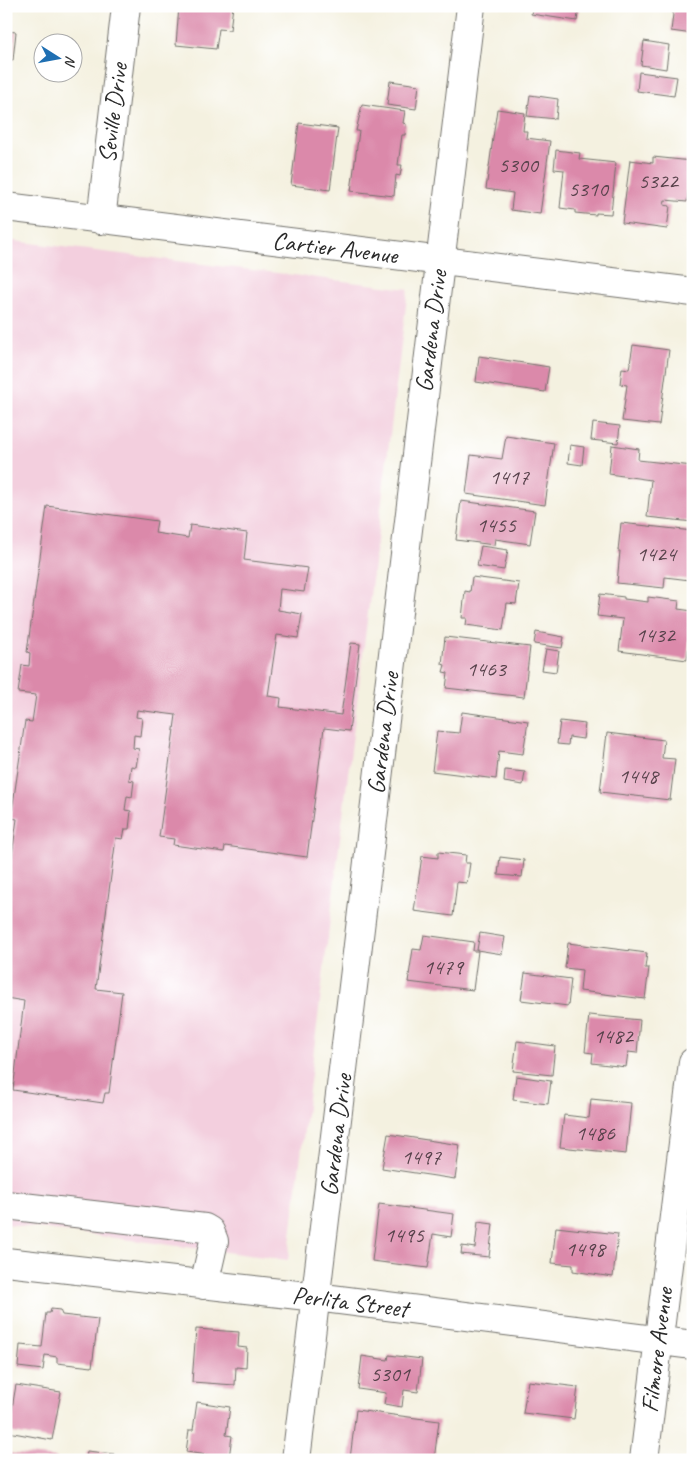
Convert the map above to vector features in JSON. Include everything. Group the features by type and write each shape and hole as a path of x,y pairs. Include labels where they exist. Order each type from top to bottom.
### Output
{"street":[{"name":"Seville Drive","path":"100,220 126,6"},
{"name":"Gardena Drive","path":"296,1460 471,6"},
{"name":"Cartier Avenue","path":"6,207 693,292"},
{"name":"Filmore Avenue","path":"644,1460 693,1062"},
{"path":"6,1205 204,1228 210,1231 214,1241 204,1285"},
{"name":"Perlita Street","path":"6,1262 316,1297 693,1345"}],"shaded area":[{"path":"6,240 408,289 288,1260 6,1224"}],"building":[{"path":"179,6 233,6 230,30 219,29 216,49 176,45"},
{"path":"533,6 579,6 577,21 531,14"},
{"path":"674,6 693,6 693,34 671,31"},
{"path":"6,31 16,32 13,60 6,59"},
{"path":"644,41 669,45 666,69 641,65"},
{"path":"639,72 677,77 674,96 637,91"},
{"path":"390,81 419,85 416,109 387,105"},
{"path":"6,83 11,84 7,111 6,111"},
{"path":"530,95 558,99 556,119 527,116"},
{"path":"362,105 405,111 403,123 406,124 405,135 402,135 398,165 402,165 400,176 396,175 394,196 351,191 359,131 356,131"},
{"path":"497,109 525,113 523,131 527,131 526,138 550,141 540,214 511,210 513,193 486,189"},
{"path":"299,123 338,128 330,190 291,185"},
{"path":"556,150 580,153 579,159 616,163 611,214 575,213 575,210 560,208 564,170 554,169"},
{"path":"653,157 692,161 687,202 665,200 664,205 670,206 667,229 622,223 630,160 653,163"},
{"path":"633,345 669,350 659,425 622,421 627,385 620,384 622,368 629,369"},
{"path":"479,356 549,367 545,392 476,382"},
{"path":"593,423 620,426 618,443 591,440"},
{"path":"506,436 554,443 545,505 466,494 471,455 502,459"},
{"path":"570,445 584,447 582,465 568,463"},
{"path":"612,445 639,449 638,460 693,466 691,494 693,494 693,522 647,517 651,480 609,474"},
{"path":"461,501 535,511 530,544 495,539 494,545 456,540"},
{"path":"47,506 157,521 155,533 188,538 190,525 247,533 244,560 308,568 304,592 280,589 278,610 302,614 298,638 277,635 268,696 281,698 280,707 341,715 351,643 360,644 349,731 324,728 307,857 225,846 224,852 173,845 174,839 159,837 176,715 137,710 136,717 142,718 140,736 134,735 133,748 139,749 136,767 131,766 129,780 134,781 132,797 127,796 125,810 131,811 129,829 125,829 123,839 116,838 96,989 122,992 109,1093 105,1093 103,1103 13,1090 24,1001 6,998 6,877 9,877 17,819 11,818 25,721 32,722 36,695 18,693 22,665 29,666 30,653 27,652"},
{"path":"621,523 693,531 693,557 690,580 665,577 664,588 617,583"},
{"path":"481,546 508,550 504,570 477,566"},
{"path":"472,577 519,583 516,604 507,603 503,630 466,625 467,618 462,618 465,591 470,592"},
{"path":"600,594 648,602 648,597 679,601 678,609 693,611 687,660 619,651 623,619 597,616"},
{"path":"536,632 564,637 562,648 534,644"},
{"path":"445,637 530,647 524,697 446,688 448,673 443,672 445,665 442,664"},
{"path":"546,649 559,651 556,672 542,670"},
{"path":"462,712 528,721 523,754 499,751 496,779 432,771 437,731 459,733"},
{"path":"560,721 585,724 583,739 569,737 568,745 557,744"},
{"path":"607,733 664,740 662,758 675,759 670,800 600,792"},
{"path":"505,770 525,772 523,785 504,782"},
{"path":"438,852 466,855 465,863 470,863 467,883 457,882 453,916 414,911 422,856 438,858"},
{"path":"500,857 524,860 522,877 498,875"},
{"path":"480,933 505,937 502,954 477,950"},
{"path":"424,935 474,942 473,951 478,951 473,990 408,982 413,949 421,950"},
{"path":"568,943 647,953 645,968 649,968 645,999 580,991 582,970 565,968"},
{"path":"525,973 571,979 568,1006 521,1000"},
{"path":"589,1015 640,1020 637,1053 628,1052 626,1067 592,1063 593,1053 585,1052"},
{"path":"517,1041 555,1046 552,1075 513,1071"},
{"path":"516,1076 551,1081 548,1104 513,1100"},
{"path":"591,1099 631,1103 626,1154 560,1147 564,1115 589,1118"},
{"path":"388,1134 460,1145 455,1179 382,1168"},
{"path":"379,1204 454,1214 451,1237 433,1234 428,1268 372,1261"},
{"path":"478,1222 493,1224 489,1257 461,1254 462,1246 475,1248"},
{"path":"556,1227 618,1234 613,1277 573,1271 573,1265 552,1263"},
{"path":"51,1309 60,1310 62,1315 98,1319 92,1367 57,1363 57,1357 45,1355 43,1370 18,1367 20,1345 42,1347 46,1313 50,1313"},
{"path":"196,1329 239,1332 238,1347 247,1348 246,1368 236,1367 235,1385 192,1382"},
{"path":"389,1355 422,1359 418,1392 404,1390 402,1407 384,1404 386,1393 358,1389 362,1356 388,1360"},
{"path":"528,1381 578,1387 574,1419 523,1413"},
{"path":"16,1385 61,1392 52,1440 8,1432"},
{"path":"197,1402 230,1407 226,1435 232,1436 229,1458 186,1452 189,1430 193,1430"},
{"path":"356,1410 439,1421 434,1460 350,1459"},
{"path":"87,1451 114,1454 113,1460 86,1460"},
{"path":"7,1453 57,1458 57,1460 6,1460"}]}
